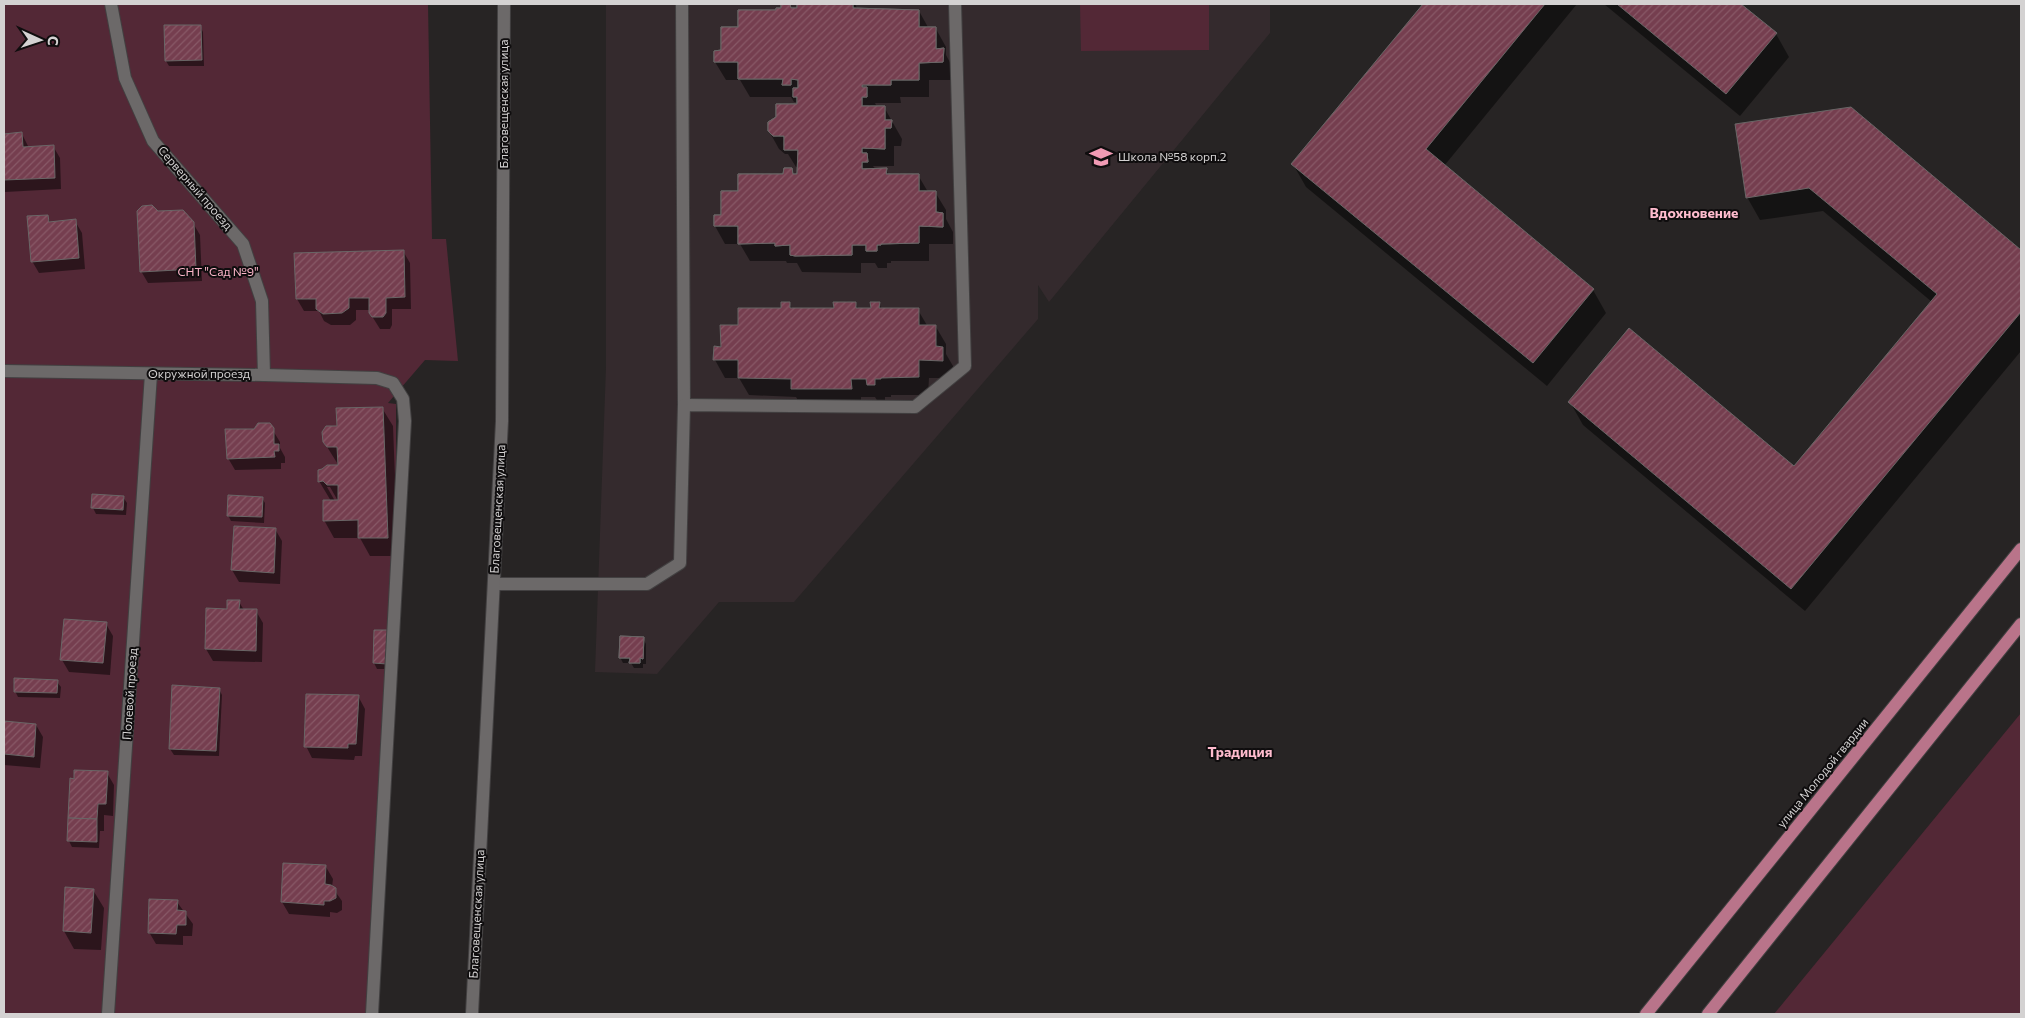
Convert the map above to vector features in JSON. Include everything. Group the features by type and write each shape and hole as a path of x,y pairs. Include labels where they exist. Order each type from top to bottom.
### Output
{"main road":[{"name":"улица Молодой гвардии","path":"1646,1014 2021,549"},
{"path":"1708,1014 2021,624"}],"street":[{"name":"Серверный проезд","path":"111,4 125,78 154,141 243,244 262,301 264,374"},
{"name":"Благовещенская улица","path":"472,1014 502,421 504,4"},
{"path":"494,584 647,584 680,563 684,406 682,4"},
{"path":"684,406 915,407 965,366 954,4"},
{"name":"Окружной проезд","path":"4,371 264,374 377,378 393,383 403,399 405,421 372,1014"},
{"name":"Полевой проезд","path":"108,1014 151,374"}],"shaded area":[{"path":"606,4 1270,4 1270,33 1049,302 1038,285 1038,319 794,602 719,602 657,674 595,672 606,367"}],"green space":[{"name":"СНТ \"Сад №9\"","path":"4,4 428,4 432,239 446,239 458,361 425,360 388,403 396,404 396,539 375,1014 4,1014"},
{"path":"1080,4 1209,4 1209,50 1081,51"},
{"path":"2021,713 2021,1014 1774,1014"}],"building":[{"path":"781,4 790,4 791,8 797,8 797,4 853,4 853,8 919,10 919,27 936,27 936,49 944,48 943,62 919,63 919,80 891,80 891,85 862,85 862,87 867,87 867,97 862,97 862,106 885,106 885,120 892,120 891,128 885,128 885,149 862,148 862,153 867,153 868,162 862,162 862,169 887,168 886,174 919,174 919,191 936,191 936,212 943,213 943,227 919,226 919,243 881,244 877,245 877,251 866,251 866,245 852,245 852,255 795,256 790,255 790,245 775,246 775,243 738,244 738,226 714,226 714,215 721,215 721,191 738,191 738,174 783,174 784,168 792,168 793,174 797,174 798,150 784,150 784,136 773,136 768,131 768,122 776,117 776,104 797,104 797,97 793,97 793,88 798,88 798,80 791,79 791,85 782,85 783,79 738,79 738,62 714,62 714,51 721,50 721,27 738,27 738,10 776,10 776,8 781,8"},
{"path":"781,4 790,4 791,8 797,8 797,4 853,4 853,8 919,10 919,27 936,27 936,49 944,48 943,62 919,63 919,80 891,80 891,85 862,85 862,87 867,87 867,97 862,97 862,106 885,106 885,120 892,120 891,128 885,128 885,149 862,148 862,153 867,153 868,162 862,162 862,169 887,168 886,174 919,174 919,191 936,191 936,212 943,213 943,227 919,226 919,243 881,244 877,245 877,251 866,251 866,245 852,245 852,255 795,256 790,255 790,245 775,246 775,243 738,244 738,226 714,226 714,215 721,215 721,191 738,191 738,174 783,174 784,168 792,168 793,174 797,174 798,150 784,150 784,136 773,136 768,131 768,122 776,117 776,104 797,104 797,97 793,97 793,88 798,88 798,80 791,79 791,85 782,85 783,79 738,79 738,62 714,62 714,51 721,50 721,27 738,27 738,10 776,10 776,8 781,8"},
{"path":"1423,4 1545,4 1426,149 1594,289 1533,363 1291,164"},
{"path":"1617,4 1741,4 1777,33 1726,94"},
{"path":"164,25 201,25 202,60 165,61"},
{"path":"1851,107 2021,250 2021,312 1791,589 1568,402 1629,328 1794,466 1937,294 1809,188 1746,198 1735,124"},
{"path":"22,132 23,147 54,145 55,178 4,180 4,134"},
{"path":"152,205 158,211 183,210 194,222 196,269 140,272 137,211 142,206"},
{"path":"48,215 49,222 76,219 79,258 31,262 27,216"},
{"path":"404,250 405,297 386,298 386,313 383,317 372,317 369,313 369,298 349,298 349,308 342,313 323,314 316,309 316,299 296,299 294,253"},
{"path":"781,302 790,302 790,308 834,308 833,302 856,302 856,308 871,308 870,302 880,302 879,308 919,308 919,325 936,325 936,346 943,347 943,361 919,360 919,377 875,379 875,385 867,385 866,379 851,379 852,389 791,389 791,379 738,378 738,360 713,360 714,346 721,347 720,325 738,325 738,308 781,308"},
{"path":"383,407 388,538 358,538 358,520 323,521 323,500 338,500 338,485 327,485 323,481 318,482 318,470 327,465 338,465 337,447 327,447 323,442 322,432 326,426 337,426 336,408"},
{"path":"258,423 270,423 274,428 274,444 279,444 279,451 274,451 275,457 227,459 225,429 254,429"},
{"path":"92,494 124,496 123,510 91,508"},
{"path":"228,495 263,497 262,517 227,516"},
{"path":"234,526 276,528 274,573 231,570"},
{"path":"227,600 240,600 239,609 257,609 256,651 205,649 206,608 227,609"},
{"path":"64,619 107,622 103,663 60,660"},
{"path":"374,630 389,630 387,664 373,663"},
{"path":"620,636 644,637 643,659 640,658 640,663 629,663 630,658 619,658"},
{"path":"620,636 644,637 643,659 640,658 640,663 629,663 630,658 619,658"},
{"path":"14,678 58,680 57,693 14,692"},
{"path":"172,685 220,688 216,751 169,749"},
{"path":"306,694 359,695 356,744 348,744 348,748 304,747"},
{"path":"4,721 36,724 34,757 4,754"},
{"path":"74,770 108,771 106,804 98,804 97,819 68,818 70,778 74,779"},
{"path":"68,818 97,819 97,842 67,841"},
{"path":"283,863 326,865 325,884 336,888 336,898 324,901 324,905 281,902"},
{"path":"65,887 94,889 91,933 63,931"},
{"path":"149,899 178,900 177,910 186,911 186,925 177,925 176,934 148,933"}],"place":[{"name":"Школа №58 корп.2","path":"1101,157"}],"district":[{"name":"Вдохновение","path":"1694,213"},
{"name":"Традиция","path":"1240,752"}]}
